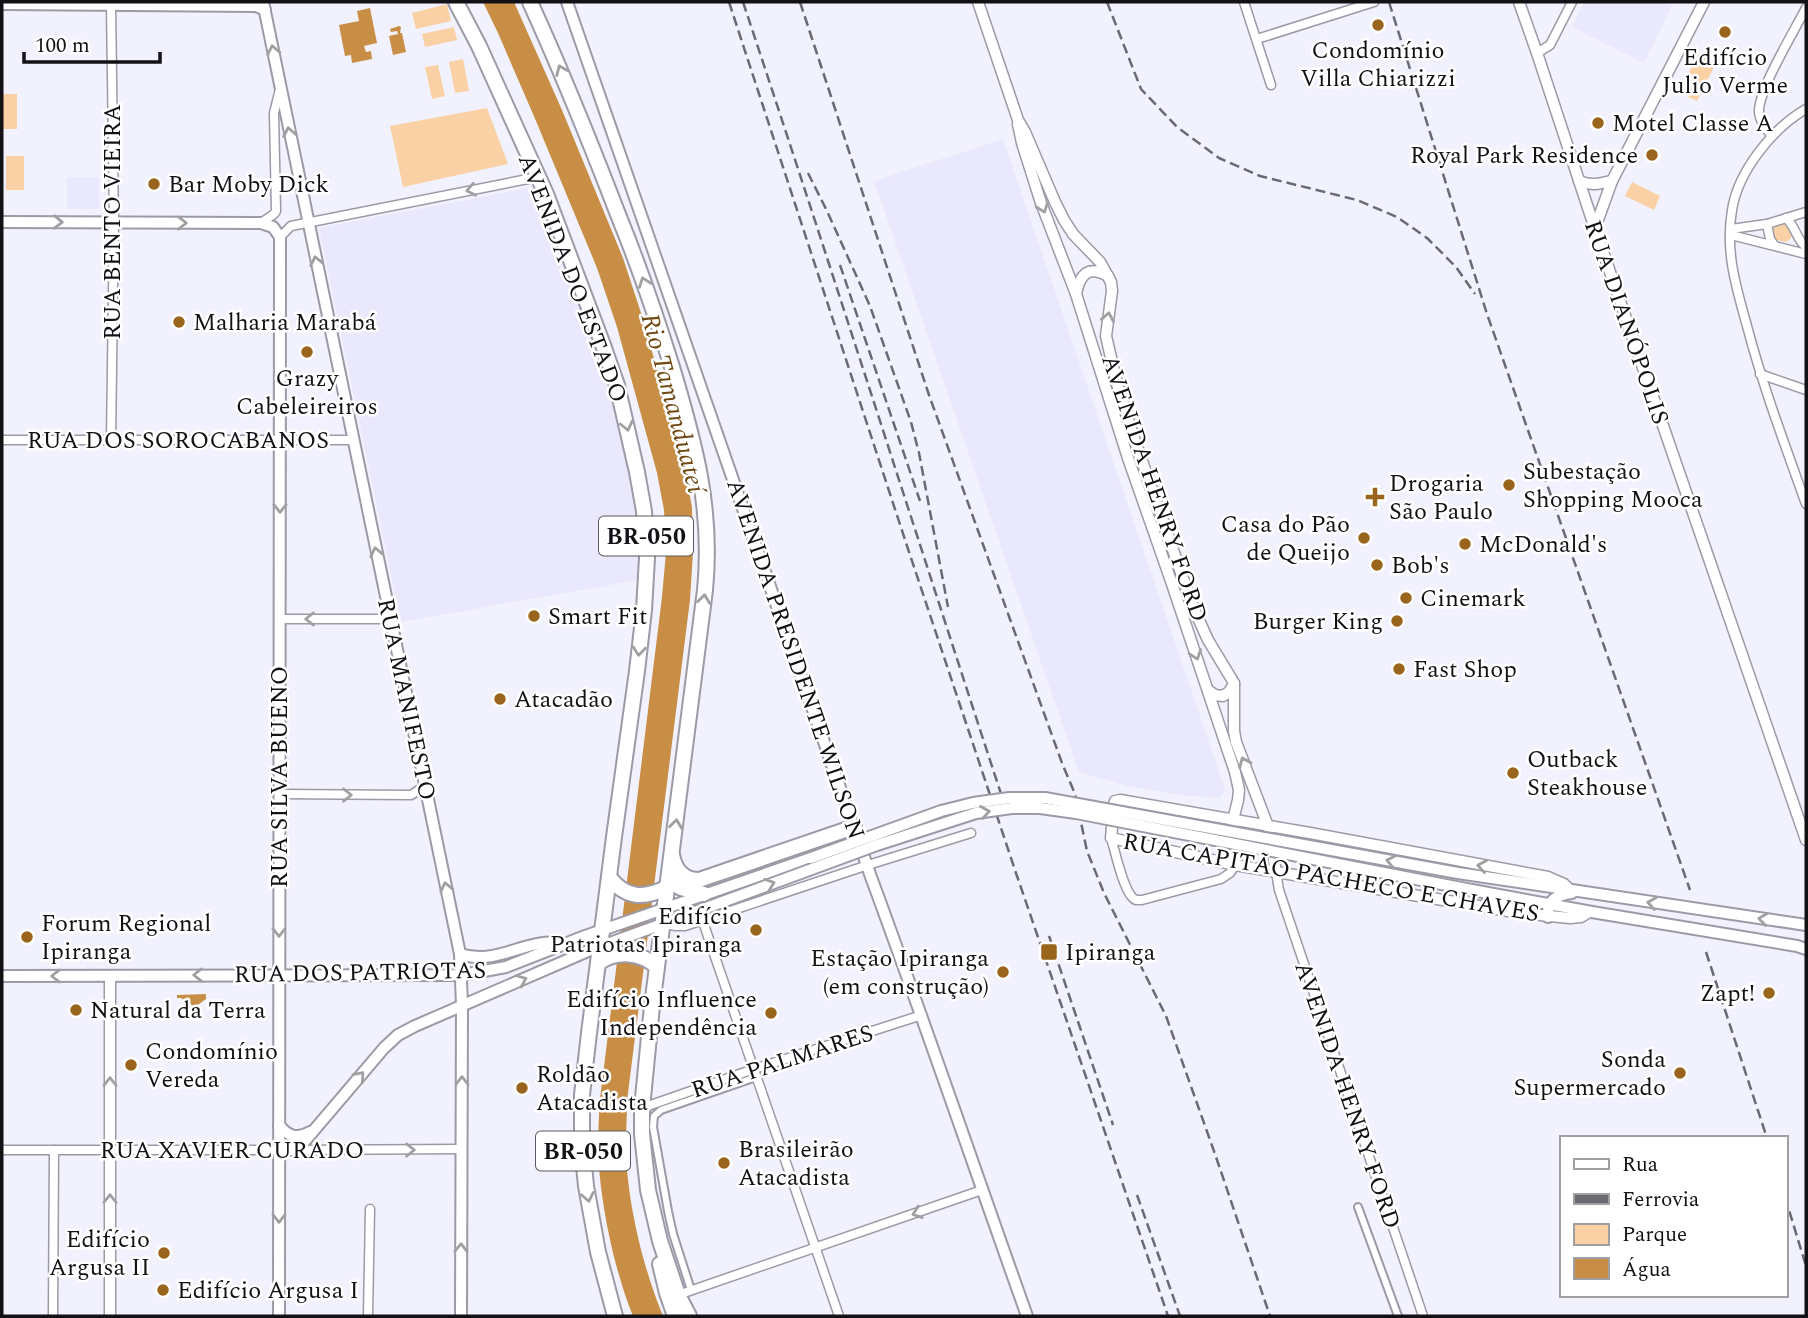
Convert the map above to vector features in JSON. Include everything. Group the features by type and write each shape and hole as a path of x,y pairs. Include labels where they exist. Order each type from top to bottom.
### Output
{"highway":[{"name":"AVENIDA DO ESTADO","path":"456,2 479,46 538,177 617,385 638,472 645,524 647,558 643,623 582,1095 582,1145 586,1186 598,1252 615,1316"},
{"name":"BR-050","path":"530,2 561,71 654,309 685,411 700,469 705,503 707,572 642,1108 648,1190 660,1241 660,1262 675,1316"},
{"path":"672,855 682,875 699,880 854,827"},
{"path":"609,877 616,886 633,895 650,895 668,884 681,887 704,907"},
{"path":"598,962 613,955 629,954 645,958 657,967"},
{"path":"660,1241 684,1292 689,1316"}],"main road":[{"name":"AVENIDA PRESIDENTE WILSON","path":"567,2 1027,1316"},
{"path":"2,4 259,5"},
{"name":"RUA MANIFESTO","path":"259,5 281,89 460,954 461,1316"},
{"path":"2,222 261,223 273,227 280,237"},
{"name":"RUA SILVA BUENO","path":"279,1316 280,237"},
{"name":"RUA CAPITÃO PACHECO E CHAVES","path":"704,907 940,811 1009,798 1045,798 1458,873 1806,925"},
{"path":"664,917 704,907 976,813 1040,807 1472,890 1520,913"},
{"name":"RUA CAPITÃO PACHECO E CHAVES","path":"1472,890 1548,911 1589,912 1803,947"},
{"path":"1548,911 1552,899 1576,891"},
{"path":"1712,932 1719,924 1720,913"},
{"name":"RUA DOS PATRIOTAS","path":"2,976 462,975 506,967 602,930 664,917"},
{"name":"RUA DOS PATRIOTAS","path":"292,1150 304,1142 391,1041 415,1026 664,917"},
{"path":"460,954 488,957 544,942 567,943"},
{"path":"279,1125 285,1133 302,1136 315,1128"},
{"name":"RUA XAVIER CURADO","path":"279,1150 292,1150"}],"street":[{"path":"978,2 1041,204 1076,294 1128,458 1238,782 1238,800 1233,820 1235,865 1230,873 1221,879 1136,900 1126,887 1111,838"},
{"path":"1244,2 1271,85"},
{"path":"1257,39 1374,2"},
{"name":"RUA DIANÓPOLIS","path":"1519,2 1806,841"},
{"path":"1537,53 1550,45 1572,2"},
{"path":"1595,229 1612,181 1704,2"},
{"name":"RUA BENTO VIEIRA","path":"111,4 114,223 111,440"},
{"path":"1772,136 1760,118 1762,94 1806,8"},
{"name":"RUA MANIFESTO","path":"261,223 274,214 277,208 274,124 276,101 281,89"},
{"path":"1806,109 1772,136 1742,178 1732,207 1731,232 1732,273 1760,374 1806,505"},
{"path":"1017,120 1025,132 1064,220 1109,276"},
{"path":"280,237 291,226 538,177"},
{"path":"1579,181 1597,185 1612,181"},
{"path":"1731,232 1806,212"},
{"path":"1786,218 1794,228 1798,240 1806,247"},
{"path":"1767,224 1774,245"},
{"path":"1731,232 1806,254"},
{"path":"1076,294 1079,282 1085,274 1094,271 1109,276"},
{"name":"AVENIDA HENRY FORD","path":"1109,276 1112,291 1106,336 1121,398 1193,607 1208,640 1234,683 1236,742 1269,826 1279,890 1423,1316"},
{"path":"1760,374 1806,390"},
{"name":"RUA DOS SOROCABANOS","path":"2,440 353,440"},
{"path":"279,619 390,619"},
{"path":"1208,690 1223,696 1234,683"},
{"path":"279,794 411,795 425,786"},
{"name":"RUA CAPITÃO PACHECO E CHAVES","path":"1548,911 1520,913 1235,865 1111,838 1114,804 1117,800 1548,877 1576,891"},
{"path":"839,1316 755,1073 704,907 867,865 971,834"},
{"path":"110,976 110,1316"},
{"name":"RUA PALMARES","path":"642,1108 755,1073 922,1015"},
{"path":"755,1073 661,1110 654,1116 653,1127 665,1202 684,1292 982,1190"},
{"name":"RUA XAVIER CURADO","path":"292,1150 462,1149"},
{"name":"RUA XAVIER CURADO","path":"2,1150 279,1150"},
{"path":"52,1316 54,1150"},
{"path":"1359,1208 1398,1316"},
{"path":"368,1316 370,1209"}],"shaded area":[{"path":"1584,2 1665,2 1672,6 1644,63 1572,27"},
{"path":"1003,139 1225,789 1220,798 1131,787 1079,772 874,181"},
{"path":"67,177 99,177 99,209 67,209"},
{"path":"528,188 541,196 601,356 616,404 634,496 640,555 638,580 401,622 319,228"}],"green space":[{"path":"447,4 451,21 416,29 412,13"},
{"path":"454,27 457,40 425,47 422,34"},
{"path":"1698,54 1716,63 1697,101 1679,92"},
{"path":"463,59 469,91 455,93 449,62"},
{"path":"438,65 445,96 432,99 425,67"},
{"path":"2,94 17,94 17,129 2,129"},
{"path":"487,108 508,164 403,187 390,126"},
{"path":"6,156 24,156 24,190 6,190"},
{"path":"1632,182 1660,196 1654,210 1625,196"},
{"path":"1785,222 1792,227 1791,238 1786,242 1773,239 1769,225"}],"water":[{"name":"Rio Tamanduateí","path":"483,2 514,2 562,110 623,258 643,319 684,466 692,507 690,600 627,1101 626,1145 632,1210 649,1276 663,1316 633,1316 626,1298 609,1233 601,1188 598,1147 600,1099 662,597 666,552 664,510 657,473 617,327 597,268"},
{"path":"370,8 377,43 364,46 366,52 371,51 372,59 352,63 351,55 345,56 339,25 359,21 357,11"},
{"path":"399,26 406,52 393,55 389,36 398,34 390,29"},
{"path":"206,994 206,999 195,1007 177,998 177,995"}],"railway":[{"path":"729,2 1017,876 1168,1316"},
{"path":"743,2 1003,800"},
{"path":"800,2 929,395 1075,794 1087,851 1104,893 1166,1016 1270,1316"},
{"path":"1107,2 1141,89 1177,127 1219,158 1260,176 1357,200 1397,217 1427,238 1456,267 1475,294"},
{"path":"1389,2 1487,314 1690,890"},
{"path":"808,173 870,306 911,422 948,607"},
{"path":"840,265 920,501"},
{"path":"1049,936 1113,1125"},
{"path":"1706,952 1766,1136"},
{"path":"1137,1195 1180,1316"},
{"path":"1787,1204 1806,1266"}],"place":[{"name":"Condomínio Villa Chiarizzi","path":"1378,25"},
{"name":"Edifício Julio Verme","path":"1725,32"},
{"name":"Motel Classe A","path":"1598,123"},
{"name":"Royal Park Residence","path":"1652,155"},
{"name":"Bar Moby Dick","path":"154,184"},
{"name":"Malharia Marabá","path":"179,322"},
{"name":"Grazy Cabeleireiros","path":"307,352"},
{"name":"Subestação Shopping Mooca","path":"1509,485"},
{"name":"Drogaria São Paulo","path":"1375,497"},
{"name":"Casa do Pão de Queijo","path":"1364,538"},
{"name":"McDonald's","path":"1465,544"},
{"name":"Bob's","path":"1377,565"},
{"name":"Cinemark","path":"1406,598"},
{"name":"Smart Fit","path":"534,616"},
{"name":"Burger King","path":"1397,621"},
{"name":"Fast Shop","path":"1399,669"},
{"name":"Atacadão","path":"500,699"},
{"name":"Outback Steakhouse","path":"1513,773"},
{"name":"Edifício Patriotas Ipiranga","path":"756,930"},
{"name":"Forum Regional Ipiranga","path":"27,937"},
{"name":"Ipiranga","path":"1049,952"},
{"name":"Estação Ipiranga (em construção)","path":"1003,972"},
{"name":"Zapt!","path":"1769,993"},
{"name":"Natural da Terra","path":"76,1010"},
{"name":"Edifício Influence Independência","path":"771,1013"},
{"name":"Condomínio Vereda","path":"131,1065"},
{"name":"Sonda Supermercado","path":"1680,1073"},
{"name":"Roldão Atacadista","path":"522,1088"},
{"name":"Brasileirão Atacadista","path":"724,1163"},
{"name":"Edifício Argusa II","path":"164,1253"},
{"name":"Edifício Argusa I","path":"163,1290"}]}
